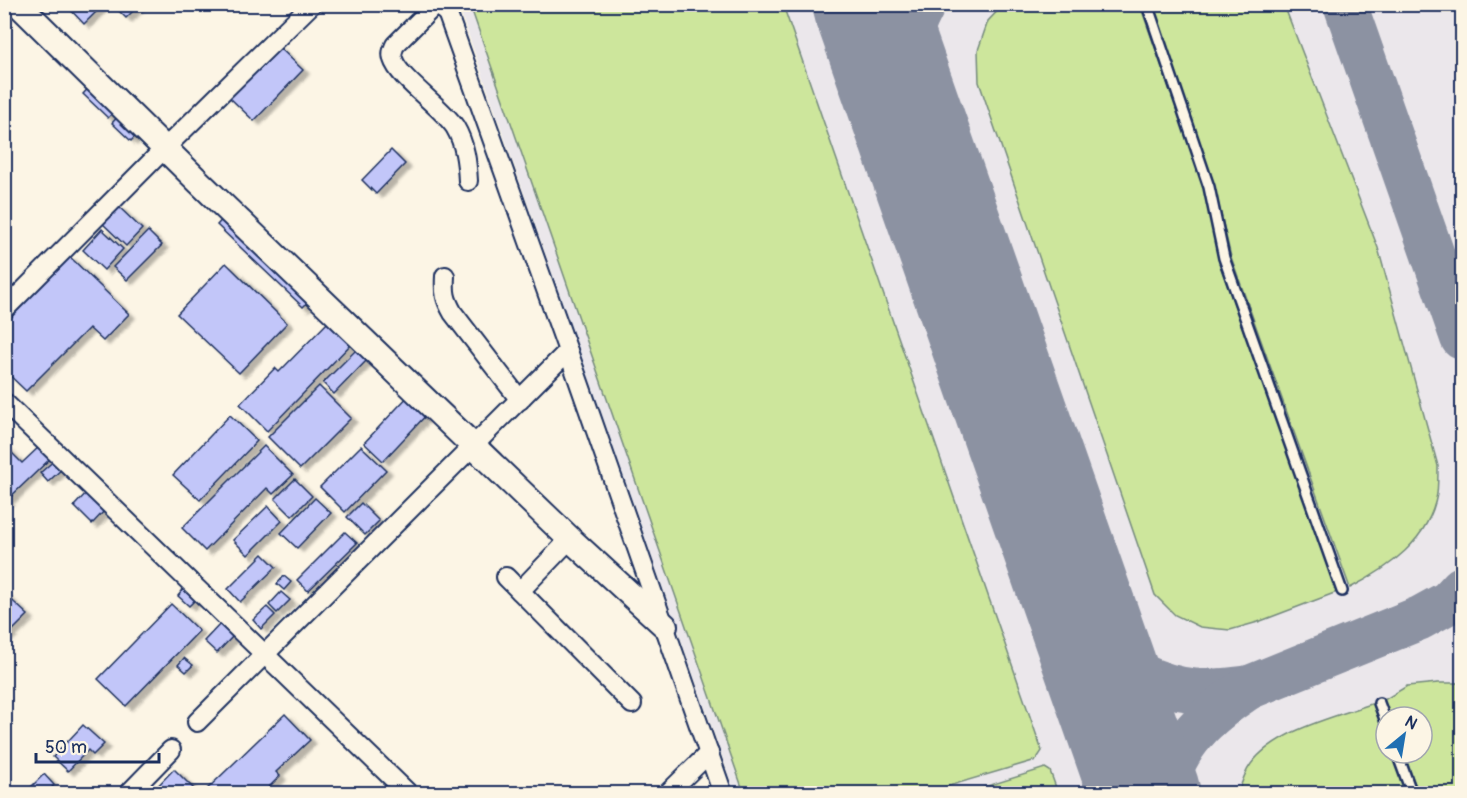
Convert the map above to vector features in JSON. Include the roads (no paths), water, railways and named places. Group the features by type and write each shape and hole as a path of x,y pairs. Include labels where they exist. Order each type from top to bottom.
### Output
{"street":[{"path":"18,4 570,539 665,626"},
{"path":"4,310 312,4"},
{"path":"468,181 463,143 455,128 444,114 400,72 393,61 392,53 395,45 436,4 445,9 723,794"},
{"path":"445,276 446,301 453,314 520,400"},
{"path":"197,722 568,351"},
{"path":"4,402 409,794"},
{"path":"520,591 570,539"},
{"path":"507,577 632,704"},
{"path":"129,794 171,750"},
{"path":"667,794 709,753"}],"lane":[{"path":"1147,4 1209,187 1224,258 1342,591"},
{"path":"1401,765 1412,794"}]}
